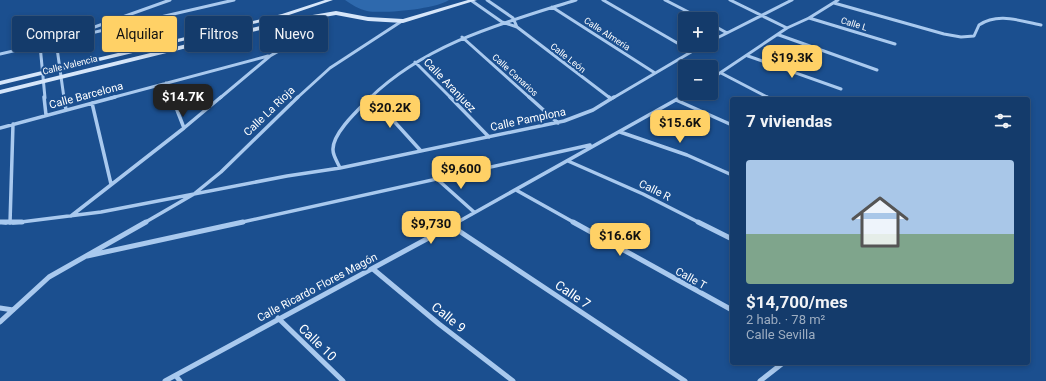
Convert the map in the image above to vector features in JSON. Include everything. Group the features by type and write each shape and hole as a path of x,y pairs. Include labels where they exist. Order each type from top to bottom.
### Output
{"street":[{"path":"94,27 170,0"},
{"path":"94,32 234,0"},
{"name":"Calle Valencia","path":"0,83 284,15 330,0"},
{"name":"Calle La Rioja","path":"87,256 194,194 221,172 330,68 359,48 402,20 473,0"},
{"name":"Calle León","path":"473,0 502,22 517,27 610,99"},
{"path":"487,0 514,18 517,27"},
{"path":"340,168 333,151 335,142 353,116 371,96 415,62 462,37 514,18 576,0"},
{"path":"603,0 678,43"},
{"path":"666,0 689,12"},
{"path":"730,0 787,28"},
{"path":"718,38 792,0"},
{"path":"718,75 779,35 787,28 809,18 838,0"},
{"path":"834,2 944,34 961,37 974,36 977,32 978,25 992,18 1042,25"},
{"name":"Calle Almeria","path":"552,7 655,73"},
{"name":"Calle Valencia","path":"316,16 336,13 368,19 402,20"},
{"name":"Calle L","path":"809,18 895,44"},
{"name":"Calle Valencia","path":"0,92 260,27"},
{"path":"718,28 727,33"},
{"path":"779,35 877,70"},
{"name":"Calle Canarios","path":"462,37 558,123"},
{"path":"0,54 12,51"},
{"path":"41,52 46,115"},
{"path":"58,52 66,110"},
{"name":"Calle Barcelona","path":"70,217 184,128 270,56 277,52"},
{"name":"Calle Pamplona","path":"194,194 287,176 340,168 532,127 558,123 586,114 602,106 610,99 689,52"},
{"name":"Calle Barcelona","path":"0,128 270,56"},
{"path":"748,56 841,89"},
{"name":"Calle Aranjuez","path":"415,62 489,137"},
{"path":"721,73 767,97"},
{"path":"166,83 184,128"},
{"path":"371,96 421,151"},
{"path":"676,100 730,124"},
{"name":"Calle Ricardo Flores Magón","path":"165,381 278,318 373,269 676,100"},
{"path":"92,103 111,184"},
{"path":"10,223 13,124"},
{"path":"620,132 687,155 730,174"},
{"path":"0,322 49,277 87,256 594,145"},
{"name":"Calle R","path":"568,161 643,194 730,238"},
{"path":"437,179 474,212"},
{"name":"Calle T","path":"516,190 730,309"},
{"path":"0,222 10,223 70,217 194,194"},
{"name":"Calle 7","path":"450,225 685,381"},
{"name":"Calle 9","path":"373,269 438,324 513,381"},
{"path":"0,308 13,310"},
{"name":"Calle 10","path":"278,318 344,381"},
{"path":"760,381 780,365"},
{"path":"176,376 180,381"}],"shaded area":[{"path":"345,0 449,0 433,6 422,8 375,12 356,7"}]}
